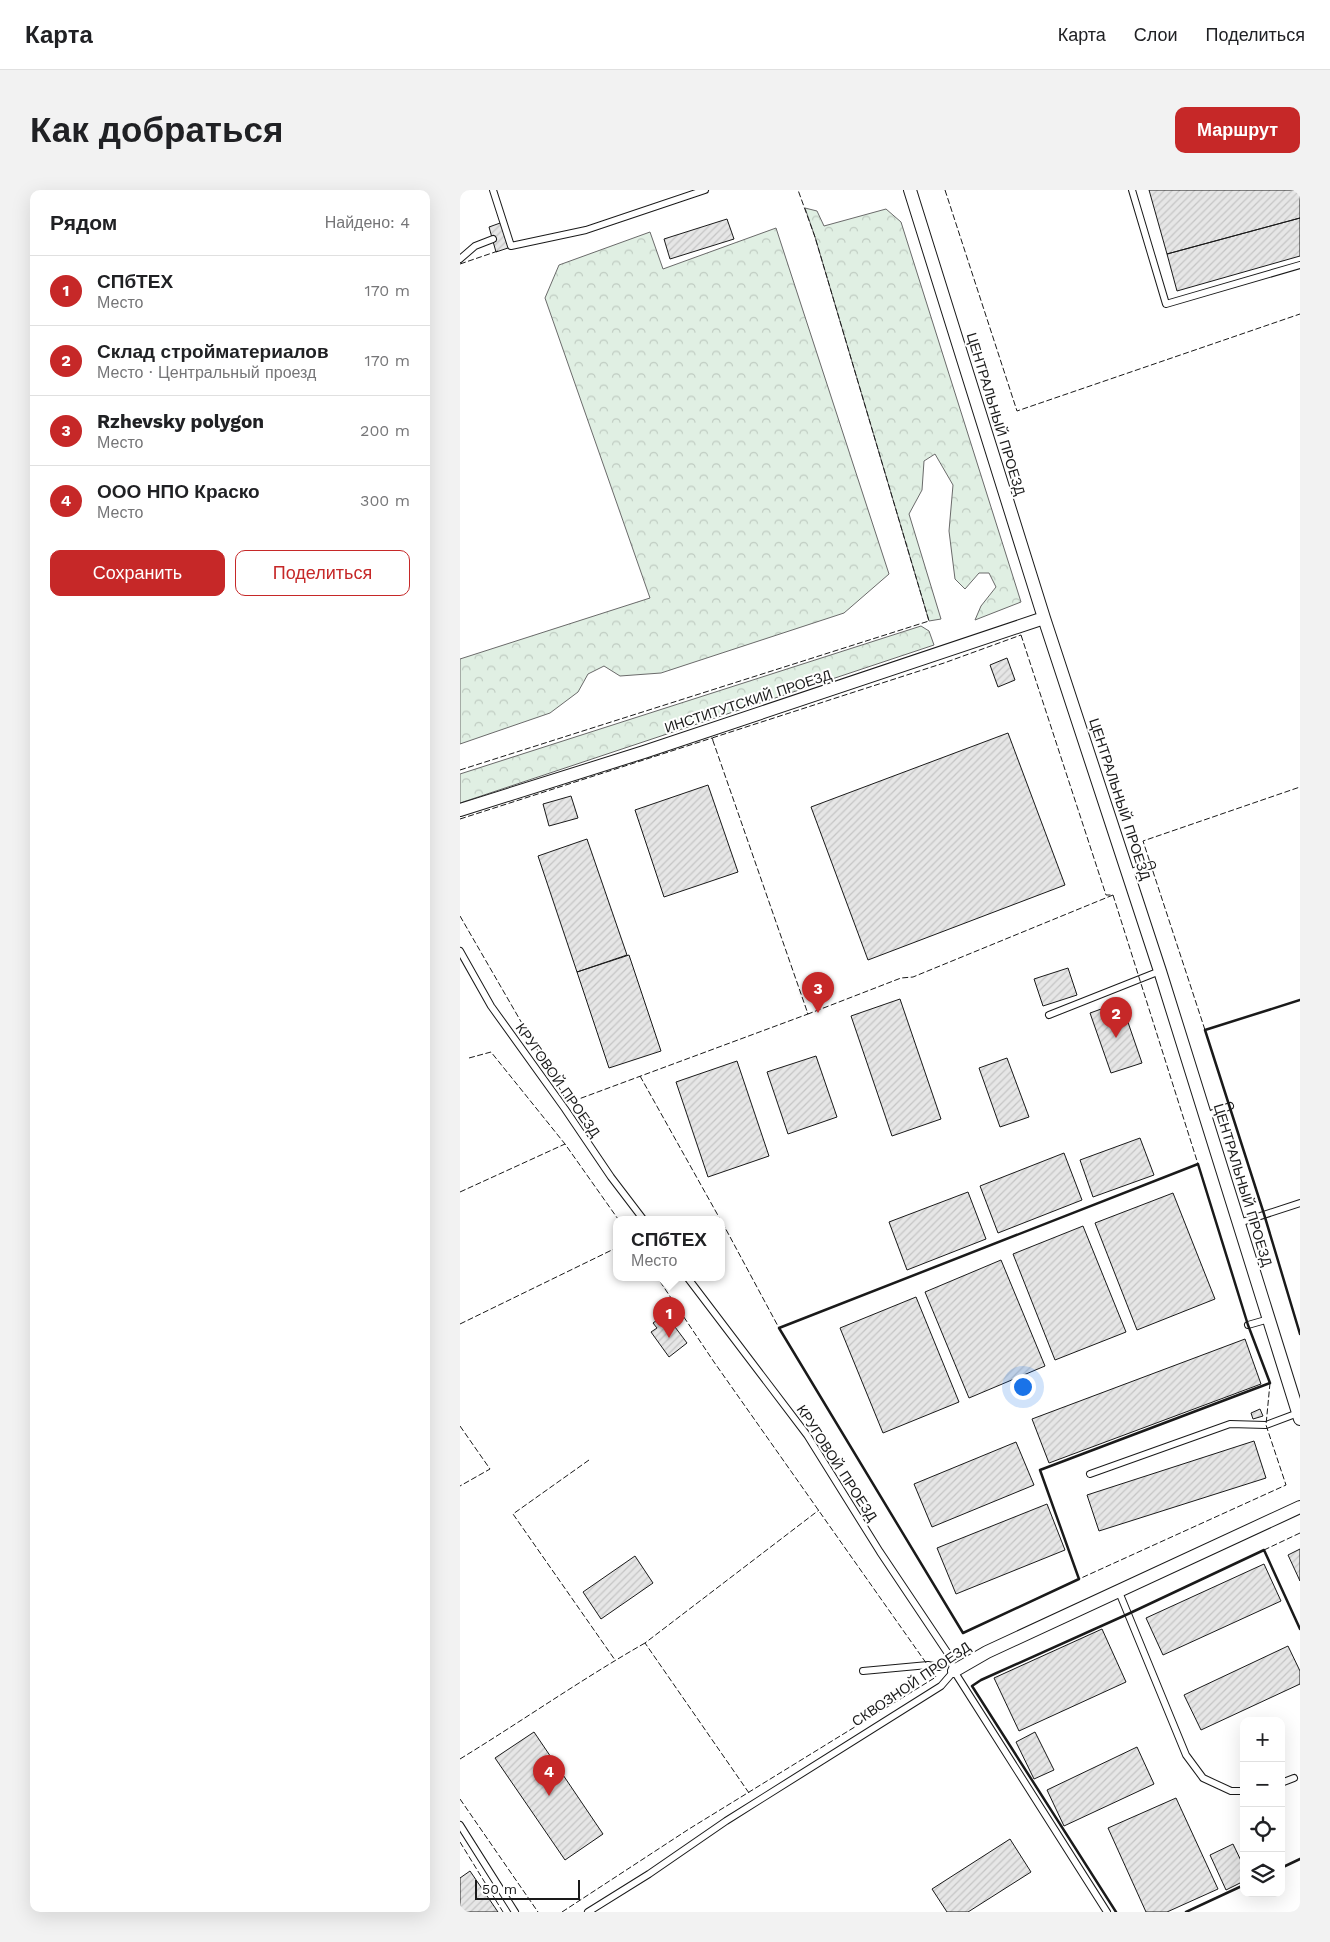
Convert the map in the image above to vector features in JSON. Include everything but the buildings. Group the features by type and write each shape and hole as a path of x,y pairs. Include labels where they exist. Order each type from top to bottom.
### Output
{"street":[{"name":"ЦЕНТРАЛЬНЫЙ ПРОЕЗД","path":"910,190 1044,618 1160,971 1240,1223 1299,1416"},
{"name":"ИНСТИТУТСКИЙ ПРОЕЗД","path":"460,810 569,780 646,755 1044,618"},
{"name":"СКВОЗНОЙ ПРОЕЗД","path":"954,1672 987,1652 1300,1507"}],"lane":[{"path":"493,190 511,246 586,230 705,190"},
{"path":"1132,190 1166,304 1300,265"},
{"path":"460,259 472,247 493,239"},
{"path":"1128,873 1152,865"},
{"name":"КРУГОВОЙ ПРОЕЗД","path":"460,951 491,1006 565,1109 610,1177 640,1216"},
{"path":"1049,1016 1160,971"},
{"path":"1206,1116 1230,1106"},
{"path":"1240,1223 1300,1203"},
{"name":"КРУГОВОЙ ПРОЕЗД","path":"689,1281 808,1435 880,1552 948,1655 954,1672 1107,1912"},
{"path":"1248,1325 1269,1318"},
{"path":"1090,1474 1230,1424 1266,1425 1299,1416"},
{"path":"1119,1592 1186,1755 1204,1778 1231,1791 1240,1791"},
{"path":"863,1671 928,1665 939,1668"},
{"name":"СКВОЗНОЙ ПРОЕЗД","path":"588,1912 649,1874 726,1821 941,1686 954,1672"},
{"path":"1285,1781 1294,1778"},
{"path":"460,1825 515,1912"}],"green space":[{"path":"805,208 817,211 824,226 886,209 901,222 1021,602 975,620 981,606 996,587 989,573 979,573 965,589 955,579 949,531 953,485 935,454 924,461 922,490 909,514 941,619 929,621"},
{"path":"776,228 889,574 844,613 661,673 620,676 604,666 588,674 578,692 550,713 460,744 460,659 650,598 545,298 559,265 650,232 663,269"},
{"path":"921,626 929,631 934,645 460,803 460,774"}],"fence":[{"path":"460,770 929,621 815,237 798,190"},
{"path":"945,190 1017,411 1300,314"},
{"path":"460,264 498,251"},
{"path":"1021,635 1106,895 1113,895 913,977 901,978 808,1014 712,738 944,663 1021,635"},
{"path":"460,819 712,738 713,740"},
{"path":"1205,1030 1143,841 1300,787"},
{"path":"1113,895 1198,1164"},
{"path":"460,916 568,1103 808,1014 807,1012"},
{"path":"469,1058 491,1052 565,1144 616,1216"},
{"path":"640,1076 718,1216"},
{"path":"460,1192 565,1144"},
{"path":"725,1228 779,1328"},
{"path":"460,1324 613,1249"},
{"path":"562,1912 689,1829 936,1677 714,1362 660,1281"},
{"path":"1270,1383 1266,1425 1286,1485 1079,1579 1040,1470 1270,1383"},
{"path":"460,1426 490,1469 460,1486"},
{"path":"589,1460 513,1514 615,1660"},
{"path":"749,1793 645,1643 819,1510"},
{"path":"1300,1533 1264,1550 1300,1629"},
{"path":"460,1759 645,1643"},
{"path":"460,1799 538,1912"},
{"path":"460,1842 503,1912"}],"wall":[{"path":"1300,1000 1205,1030 1300,1334"},
{"path":"1198,1164 1248,1325 1270,1383 1040,1470 1079,1579 963,1633 779,1328 1198,1164"},
{"path":"1116,1912 972,1686 981,1680 1264,1550 1300,1629"},
{"path":"1285,1866 1300,1859"},
{"path":"1186,1912 1240,1887"}],"place":[{"name":"Rzhevsky polygon","path":"818,1013"},
{"name":"Склад стройматериалов","path":"1116,1038"},
{"name":"СПбТЕХ","path":"669,1338"},
{"name":"ООО НПО Краско","path":"549,1796"}]}
